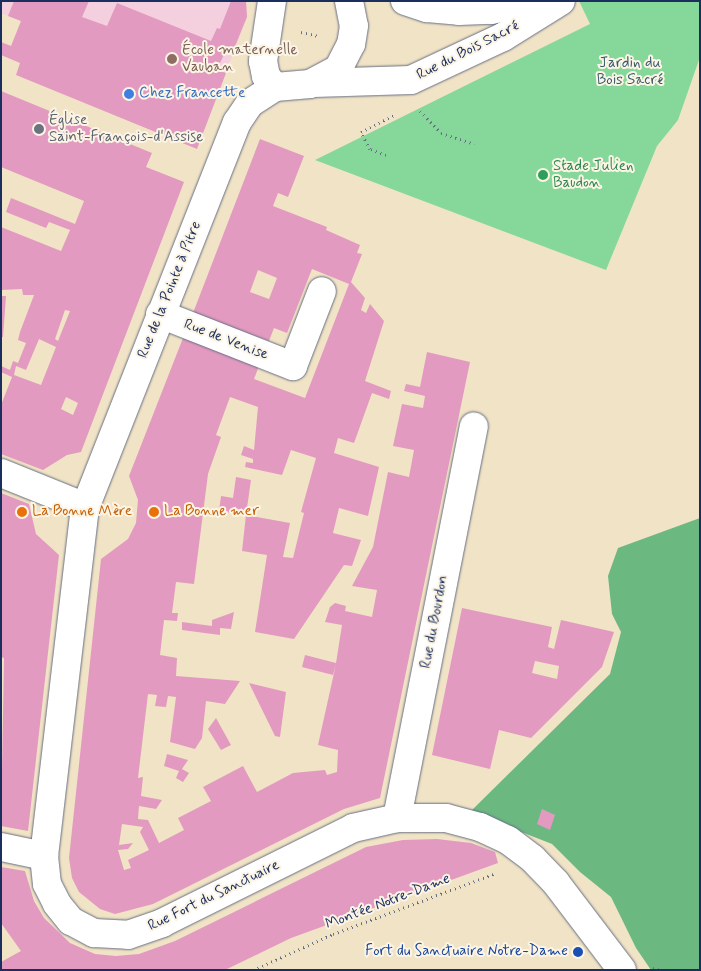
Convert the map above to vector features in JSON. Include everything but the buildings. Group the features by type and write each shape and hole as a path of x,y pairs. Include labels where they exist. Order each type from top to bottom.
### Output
{"street":[{"name":"Rue de la Pointe à Pitre","path":"85,507 237,122 250,103 275,87 310,84 338,69 352,44 354,26 349,1"},
{"name":"Rue du Bois Sacré","path":"405,1 427,8 459,11 491,10 536,1"},
{"name":"Rue du Bois Sacré","path":"310,84 411,80 503,36 561,1"},
{"path":"271,7 263,61 266,76 275,87"},
{"name":"Rue de Venise","path":"160,314 293,366 322,291"},
{"name":"Rue du Bourdon","path":"397,818 474,427"},
{"path":"1,473 85,507"},
{"name":"Rue Fort du Sanctuaire","path":"85,507 44,856 47,884 56,904 71,921 94,933 128,935 162,924 353,828 397,818 446,818 480,827 508,840 533,859 556,883 622,970"},
{"path":"1,847 44,856"}],"path":[{"path":"271,7 352,44"},
{"path":"386,155 370,149 361,132 400,112"},
{"name":"Montée Notre-Dame","path":"253,970 333,934 533,859"}],"shaded area":[{"name":"École maternelle Vauban","path":"1,1 246,1 247,17 215,101 1,13"}],"green space":[{"name":"Jardin du Bois Sacré","path":"579,1 700,1 700,57 678,120 657,146 606,270 315,160 590,24"},
{"path":"700,518 700,970 651,970 636,948 611,897 580,872 552,844 470,812 610,674 621,632 612,614 608,576 618,548"}],"place":[{"name":"École maternelle Vauban","path":"172,59"},
{"name":"Chez Francette","path":"129,94"},
{"name":"Église Saint-François-d'Assise","path":"39,129"},
{"name":"Stade Julien Baudon","path":"543,175"},
{"name":"La Bonne Mère","path":"22,512"},
{"name":"La Bonne mer","path":"154,512"},
{"name":"Fort du Sanctuaire Notre-Dame","path":"578,952"}]}
